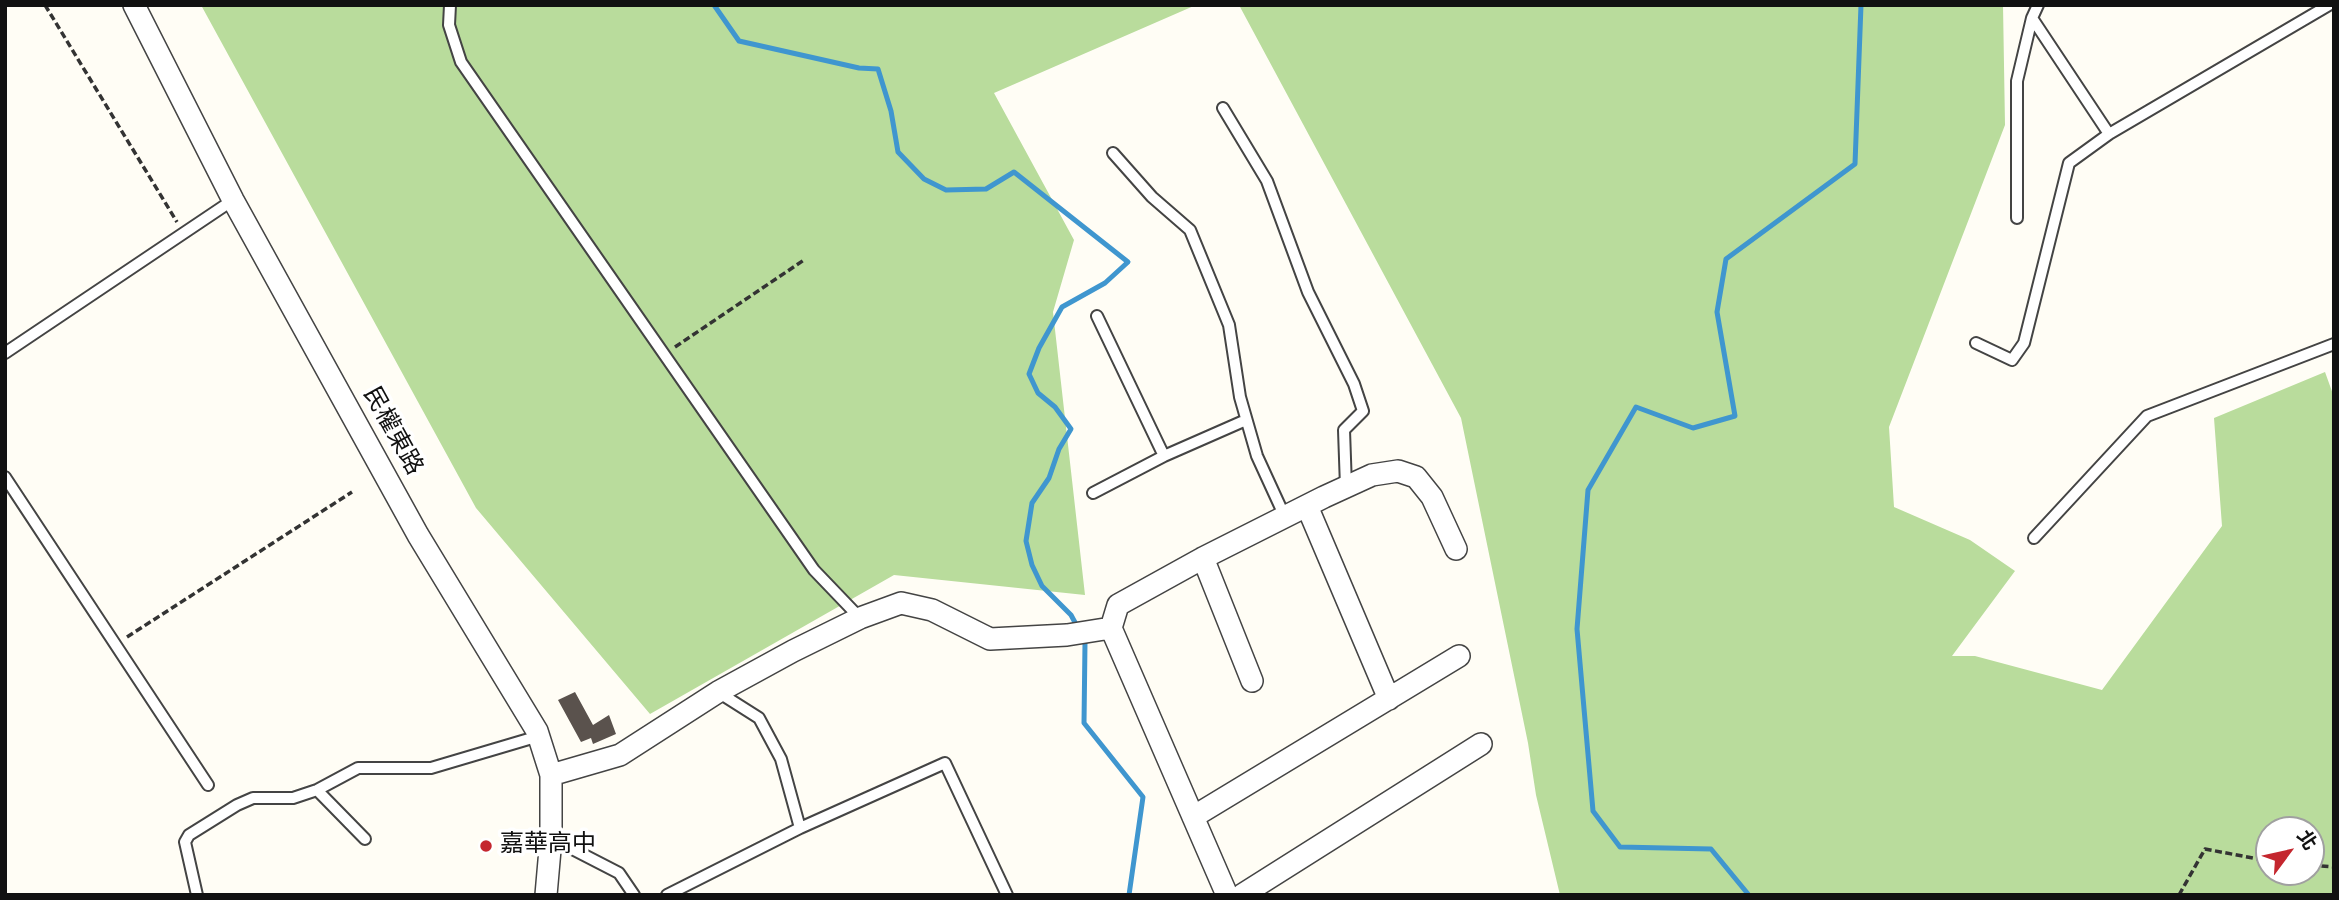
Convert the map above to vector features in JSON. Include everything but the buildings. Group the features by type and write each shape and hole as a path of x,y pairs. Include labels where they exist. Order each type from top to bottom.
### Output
{"street":[{"name":"民權東路","path":"134,5 233,200 418,535 539,736 551,775 551,838 546,895"},
{"path":"1227,895 1111,628 1118,605 1203,558 1372,475 1398,471 1416,477 1432,497 1456,549"},
{"path":"1307,506 1389,699"},
{"path":"1203,558 1252,681"},
{"path":"551,775 620,755 718,692 860,618 901,603 932,610 990,639 1067,635 1111,628"},
{"path":"1193,817 1459,656"},
{"path":"1242,895 1480,744"}],"lane":[{"path":"450,5 449,25 461,62 814,570 860,618"},
{"path":"2017,218 2017,81 2032,18 2038,5"},
{"path":"1976,343 2012,360 2024,343 2069,163 2109,134 2329,5"},
{"path":"2032,18 2109,134"},
{"path":"1223,108 1268,181 1308,292 1354,384 1363,411 1344,430 1346,487"},
{"path":"1113,153 1152,197 1190,230 1229,325 1246,420 1257,456 1285,517"},
{"path":"5,353 233,200"},
{"path":"1097,316 1164,456"},
{"path":"2034,538 2147,416 2334,344"},
{"path":"1093,493 1164,456 1246,420"},
{"path":"5,477 208,785"},
{"path":"718,692 759,718 781,759 800,828"},
{"path":"197,895 185,842 189,835 237,805 253,798 293,798 317,790 358,768 431,768 539,736"},
{"path":"667,895 800,828 945,763 1007,895"},
{"path":"317,790 365,839"},
{"path":"551,838 619,873 634,895"}],"path":[{"path":"45,5 184,233"},
{"path":"664,354 804,260"},
{"path":"116,645 352,492"},
{"path":"2179,895 2205,849 2255,858"}],"green space":[{"path":"201,5 1196,5 994,93 1074,240 1053,312 1085,595 894,575 650,714 476,508"},
{"path":"1239,5 2003,5 2005,125 1889,427 1894,507 1970,540 2015,571 1952,656 1975,656 2102,690 2222,526 2214,418 2325,372 2334,397 2334,895 1560,895 1536,795 1528,743 1461,418"}],"waterway":[{"path":"714,5 739,41 859,68 878,69 891,111 898,152 924,179 946,190 986,189 1014,172 1128,262 1105,283 1062,307 1039,348 1029,374 1038,393 1055,407 1071,429 1059,449 1049,478 1032,503 1026,541 1032,565 1042,586 1071,615 1078,628"},
{"path":"1746,895 1748,894 1711,849 1620,847 1593,811 1577,629 1588,490 1636,407 1693,428 1735,416 1717,312 1726,259 1855,164 1861,5"},
{"path":"1082,637 1085,643 1084,723 1143,797 1129,895"}],"place":[{"name":"嘉華高中","path":"486,846"}]}
